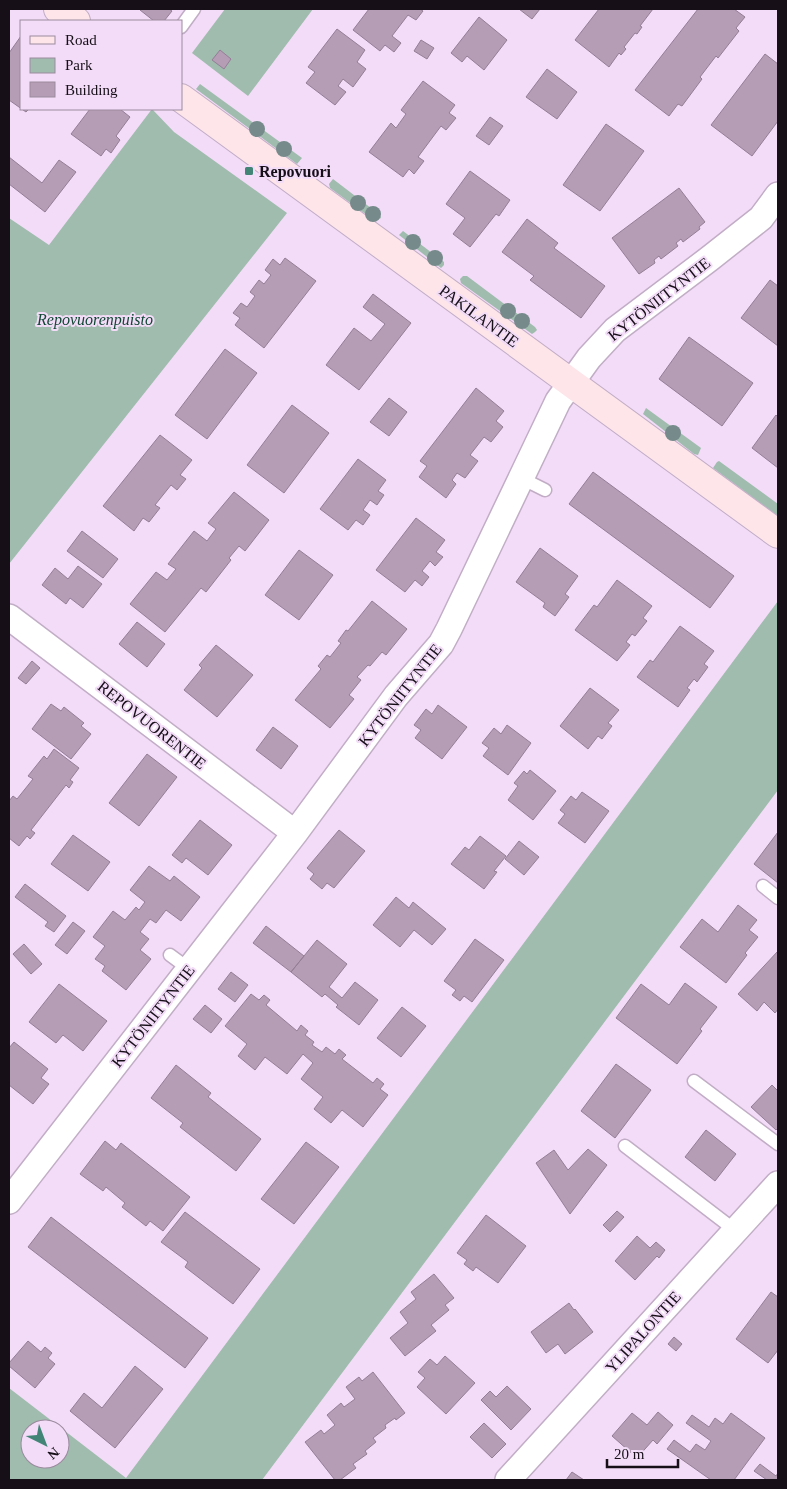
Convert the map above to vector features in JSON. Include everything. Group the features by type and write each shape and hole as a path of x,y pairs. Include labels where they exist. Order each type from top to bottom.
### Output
{"main road":[{"path":"58,9 74,20"},
{"name":"PAKILANTIE","path":"182,99 778,534"}],"street":[{"name":"KYTÖNIITYNTIE","path":"9,1201 180,962 295,833 396,696 441,644 558,401 589,358 615,330 761,218 778,194"},
{"name":"REPOVUORENTIE","path":"9,617 295,833"},
{"name":"YLIPALONTIE","path":"508,1480 778,1184"}],"lane":[{"path":"182,25 194,9"},
{"path":"521,478 545,490"},
{"path":"763,886 778,898"},
{"path":"694,1081 778,1144"},
{"path":"624,1146 736,1231"}],"green space":[{"path":"225,9 313,9 248,96 192,53"},
{"path":"200,84 302,158 297,164 196,89"},
{"name":"Repovuorenpuisto","path":"151,110 174,132 287,213 9,564 9,218 49,245"},
{"path":"333,179 380,215 381,218 375,221 330,188 329,184"},
{"path":"403,231 444,262 444,265 441,268 399,235"},
{"path":"463,276 467,276 537,330 532,334 461,283 460,279"},
{"path":"646,408 701,448 698,455 694,454 643,414"},
{"path":"719,461 778,504 778,516 713,468"},
{"path":"778,601 778,790 262,1480 9,1480 9,1388 49,1419 20,1419 20,1469 70,1469 70,1435 126,1478"}],"building":[{"path":"169,9 172,11 165,20 153,20 140,10"},
{"path":"369,9 420,9 423,11 416,20 408,15 392,36 401,43 394,52 385,45 380,51 353,30"},
{"path":"519,9 540,9 532,19"},
{"path":"599,9 653,9 640,26 642,27 637,34 635,33 624,47 626,49 621,55 619,53 609,67 575,40"},
{"path":"698,9 734,9 745,17 736,28 739,31 700,77 702,79 682,106 678,104 669,116 635,90"},
{"path":"479,17 507,40 484,70 467,56 462,62 451,53"},
{"path":"337,29 365,50 357,62 366,69 353,87 343,79 338,86 346,92 335,105 306,83 315,72 308,67"},
{"path":"20,37 20,107 9,100 9,53"},
{"path":"421,40 434,48 427,59 414,51"},
{"path":"220,50 231,59 224,69 212,60"},
{"path":"765,54 778,64 778,121 752,156 711,125"},
{"path":"547,69 577,92 557,119 526,97"},
{"path":"423,81 455,105 449,113 456,118 446,130 441,126 418,157 424,161 414,174 409,169 403,177 369,152 391,123 396,128 406,114 401,110"},
{"path":"89,110 121,110 130,117 116,136 120,140 111,153 106,149 101,156 71,134"},
{"path":"490,117 503,126 489,145 476,136"},
{"path":"606,124 644,151 600,211 563,185"},
{"path":"9,157 42,183 59,160 76,172 45,212 9,184"},
{"path":"470,171 510,200 499,216 496,214 470,247 453,234 465,218 446,204"},
{"path":"679,188 705,222 699,227 700,229 683,242 681,239 676,243 678,246 661,259 659,256 654,260 655,263 639,274 612,238"},
{"path":"527,219 558,243 554,248 605,286 581,318 530,280 534,276 502,252"},
{"path":"285,258 316,281 264,348 235,325 240,318 233,313 241,303 247,307 255,296 250,292 259,280 264,284 271,275 265,270 273,259 280,265"},
{"path":"770,280 778,286 778,346 741,318"},
{"path":"373,294 411,323 359,390 326,365 354,328 371,341 385,324 363,307"},
{"path":"689,337 753,383 722,426 659,379"},
{"path":"225,349 257,373 207,439 175,415"},
{"path":"476,388 504,411 496,421 503,427 491,442 484,437 470,455 478,461 465,478 457,473 452,480 456,484 446,498 419,477 427,466 420,461"},
{"path":"389,398 407,412 389,436 370,422"},
{"path":"292,405 329,433 284,493 247,465"},
{"path":"776,415 778,417 778,468 752,448"},
{"path":"160,435 192,460 180,475 186,479 177,490 171,485 155,505 160,508 149,522 143,518 134,531 103,506"},
{"path":"358,459 386,480 378,491 384,495 377,505 370,500 363,510 370,515 363,525 356,520 348,530 320,509"},
{"path":"593,472 734,576 710,608 569,504"},
{"path":"234,492 269,520 245,551 239,546 229,558 231,560 206,592 201,588 165,632 130,604 156,572 167,580 176,569 168,564 194,531 207,541 216,529 208,523"},
{"path":"416,518 445,540 436,552 443,557 435,566 430,561 422,571 429,577 422,586 415,580 405,592 376,570"},
{"path":"82,531 118,559 103,578 67,551"},
{"path":"540,548 578,576 565,594 569,597 555,616 543,607 545,603 516,582"},
{"path":"299,550 333,575 299,620 265,595"},
{"path":"78,566 102,584 83,608 70,598 66,604 42,585 55,568 68,579"},
{"path":"617,580 652,606 643,618 647,621 635,636 632,634 626,642 630,645 617,661 575,630 594,605 597,607"},
{"path":"372,601 407,629 386,655 382,652 357,677 361,680 349,695 354,699 330,728 295,700 321,669 318,666 327,655 330,657 341,643 338,641 346,630 348,631"},
{"path":"137,622 165,644 147,667 119,644"},
{"path":"680,626 714,651 704,664 708,667 697,682 694,679 687,688 690,690 678,707 637,677 650,660 653,662"},
{"path":"216,645 253,675 217,717 184,690 202,668 199,665"},
{"path":"32,661 40,668 26,684 18,678"},
{"path":"590,688 619,710 608,723 612,726 602,739 598,736 588,749 560,726"},
{"path":"51,704 61,711 64,707 84,723 81,726 91,734 71,759 32,729"},
{"path":"438,705 467,727 442,759 415,738 421,730 414,725 426,709 432,714"},
{"path":"507,725 531,743 508,775 483,756 489,748 482,743 494,728 501,734"},
{"path":"273,727 298,746 281,769 256,750"},
{"path":"54,749 79,768 70,780 73,782 69,788 66,785 31,830 35,833 30,839 27,836 19,846 9,838 9,801 13,796 17,799 33,779 28,776 44,756 47,759"},
{"path":"147,754 177,777 139,826 109,803"},
{"path":"530,770 556,791 533,820 508,800 518,786 514,783 524,771 527,774"},
{"path":"582,792 609,811 585,843 558,823 565,814 560,810 571,796 576,800"},
{"path":"200,820 232,845 208,875 186,858 182,863 172,855"},
{"path":"339,830 365,851 334,888 327,883 322,889 310,879 314,874 307,868"},
{"path":"778,832 778,883 754,864"},
{"path":"73,835 110,862 88,891 51,864"},
{"path":"480,836 506,856 494,871 497,872 484,889 451,864 465,847 469,850"},
{"path":"519,841 539,857 524,875 505,859"},
{"path":"149,866 170,881 174,876 200,897 181,921 166,910 156,923 150,919 140,932 149,939 140,950 151,959 126,990 102,971 105,966 95,959 105,946 93,937 113,911 125,920 136,907 139,910 145,902 130,890"},
{"path":"25,884 66,916 54,932 45,926 48,922 15,897"},
{"path":"396,897 409,908 413,902 446,929 432,945 414,930 400,947 373,925"},
{"path":"738,905 757,920 749,930 758,937 745,953 747,955 726,983 680,947 702,919 718,932"},
{"path":"73,922 85,931 67,954 55,945"},
{"path":"266,926 304,956 291,972 253,943"},
{"path":"475,939 504,960 472,1002 464,996 460,1001 452,995 456,990 444,981"},
{"path":"317,940 347,964 329,987 342,998 355,982 378,1000 359,1025 336,1007 338,1005 325,994 322,997 291,972"},
{"path":"24,944 42,964 31,974 13,954"},
{"path":"778,951 778,1009 775,1013 764,1002 757,1011 738,994"},
{"path":"231,972 248,985 235,1002 218,989"},
{"path":"685,983 717,1007 700,1029 702,1031 677,1064 616,1018 641,984 669,1005"},
{"path":"59,984 107,1021 83,1051 63,1035 56,1043 29,1022"},
{"path":"251,994 259,1000 264,995 270,1000 266,1005 297,1031 301,1025 308,1031 305,1035 314,1042 312,1045 322,1052 326,1047 335,1054 339,1049 346,1055 342,1059 373,1083 377,1078 384,1084 380,1089 388,1095 363,1127 342,1110 331,1123 314,1109 323,1097 301,1079 313,1063 303,1054 287,1074 265,1057 255,1070 238,1056 247,1044 225,1026"},
{"path":"205,1005 222,1019 211,1033 193,1019"},
{"path":"402,1007 426,1026 401,1057 377,1038"},
{"path":"14,1042 48,1069 41,1078 49,1084 33,1104 9,1085 9,1048"},
{"path":"616,1064 651,1090 615,1138 581,1111"},
{"path":"176,1065 211,1093 208,1097 261,1139 236,1171 180,1127 183,1123 151,1098"},
{"path":"772,1085 778,1091 778,1128 776,1130 751,1107"},
{"path":"706,1130 736,1154 715,1181 685,1157"},
{"path":"105,1141 116,1150 121,1143 190,1197 163,1231 150,1221 146,1226 122,1207 125,1203 106,1187 103,1191 80,1174"},
{"path":"306,1142 339,1167 294,1224 261,1199"},
{"path":"588,1149 607,1165 570,1214 536,1163 554,1150 568,1170"},
{"path":"617,1211 624,1217 610,1232 603,1225"},
{"path":"185,1212 260,1269 233,1304 185,1267 188,1262 161,1242"},
{"path":"486,1215 526,1246 498,1283 476,1267 473,1271 464,1264 467,1260 457,1253"},
{"path":"51,1217 208,1338 185,1368 28,1247"},
{"path":"637,1236 650,1248 656,1242 665,1250 635,1280 615,1261"},
{"path":"434,1274 454,1298 445,1305 449,1310 431,1325 436,1331 405,1356 390,1338 408,1323 400,1312 416,1299 411,1292"},
{"path":"771,1292 778,1297 778,1350 768,1363 736,1339"},
{"path":"569,1303 593,1332 565,1354 558,1344 546,1353 531,1332"},
{"path":"674,1337 682,1344 676,1351 668,1344"},
{"path":"28,1341 41,1352 45,1347 52,1353 48,1358 55,1364 35,1388 9,1366 9,1363"},
{"path":"445,1356 475,1383 446,1414 417,1387 425,1378 418,1372 430,1359 437,1365"},
{"path":"135,1366 163,1389 115,1448 70,1411 84,1393 102,1408"},
{"path":"373,1372 405,1413 385,1425 386,1428 373,1438 376,1442 365,1451 367,1454 353,1464 356,1468 340,1480 335,1480 305,1442 321,1430 324,1434 335,1425 327,1415 341,1403 344,1407 355,1399 346,1387 359,1377 362,1381"},
{"path":"507,1386 531,1409 511,1430 481,1400 490,1391 496,1397"},
{"path":"658,1412 673,1425 657,1444 653,1440 637,1458 612,1436 632,1413 647,1425"},
{"path":"731,1413 765,1438 734,1480 711,1480 667,1449 674,1440 690,1452 696,1444 705,1450 711,1441 686,1423 692,1415 709,1427 715,1418 723,1424"},
{"path":"484,1423 506,1444 492,1458 470,1437"},
{"path":"760,1464 776,1476 778,1473 778,1480 767,1480 754,1471"},
{"path":"572,1472 584,1480 566,1480"}],"place":[{"name":"Repovuori","path":"249,171"}]}
